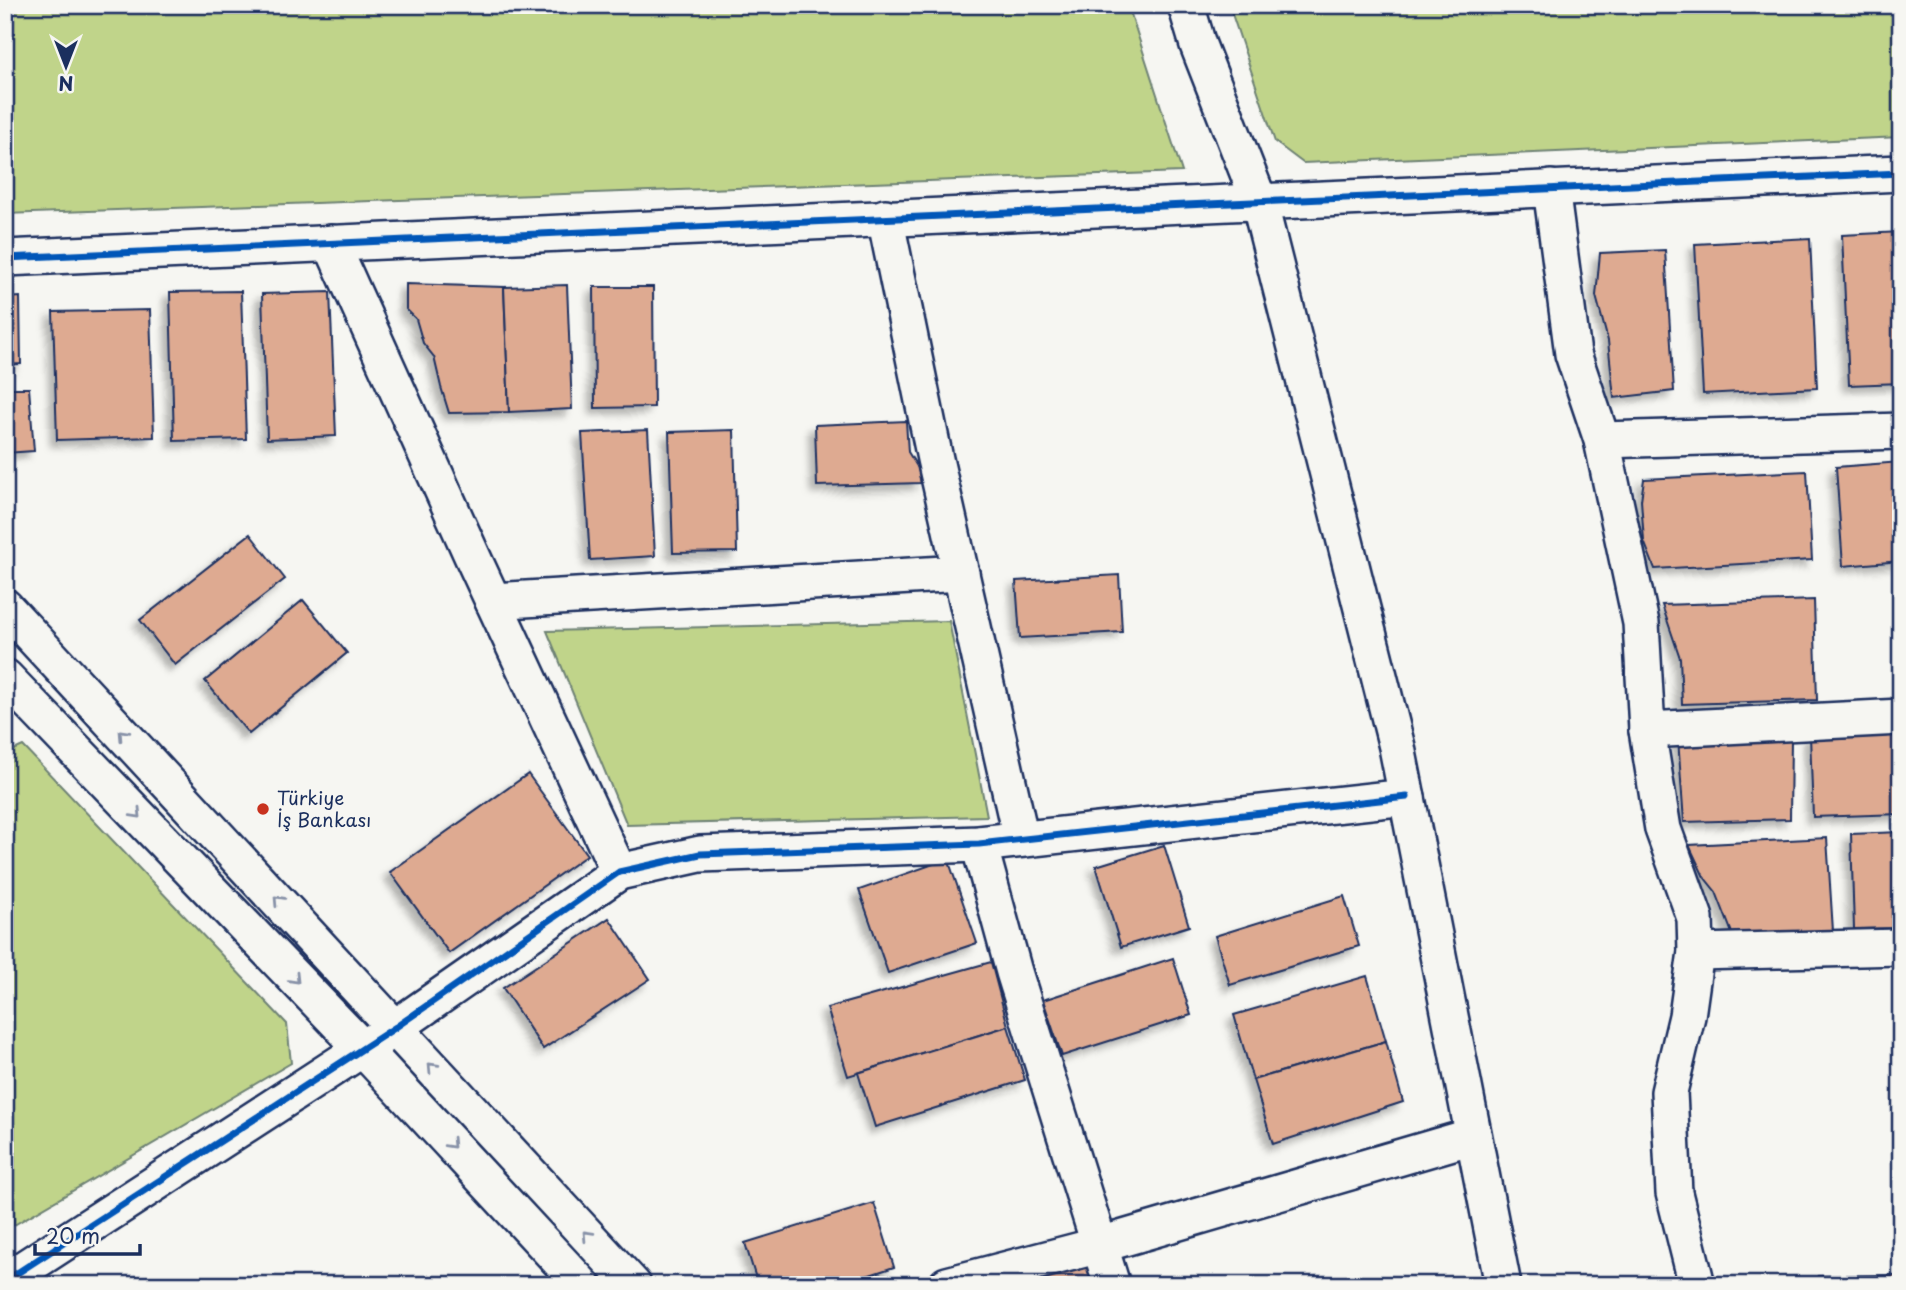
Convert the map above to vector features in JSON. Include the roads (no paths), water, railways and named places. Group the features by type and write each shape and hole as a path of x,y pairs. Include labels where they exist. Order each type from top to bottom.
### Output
{"street":[{"path":"1186,5 1198,45 1259,201 1397,747 1503,1285"},
{"path":"5,258 1901,173"},
{"path":"1551,188 1573,354 1602,440 1641,623 1647,730 1662,830 1695,918 1696,952 1688,1016 1669,1092 1674,1192 1697,1285"},
{"path":"885,217 1021,839"},
{"path":"331,243 619,872"},
{"path":"1602,440 1901,431"},
{"path":"493,601 961,573"},
{"path":"5,607 633,1285"},
{"path":"5,677 363,1049 582,1285"},
{"path":"1647,730 1901,717"},
{"path":"5,1281 363,1049 619,872 700,854 979,844 1406,797"},
{"path":"979,844 1014,972 1112,1285"},
{"path":"1696,952 1901,947"},
{"path":"947,1285 1100,1245 1473,1136"}],"place":[{"name":"Türkiye İş Bankası","path":"263,809"}]}
